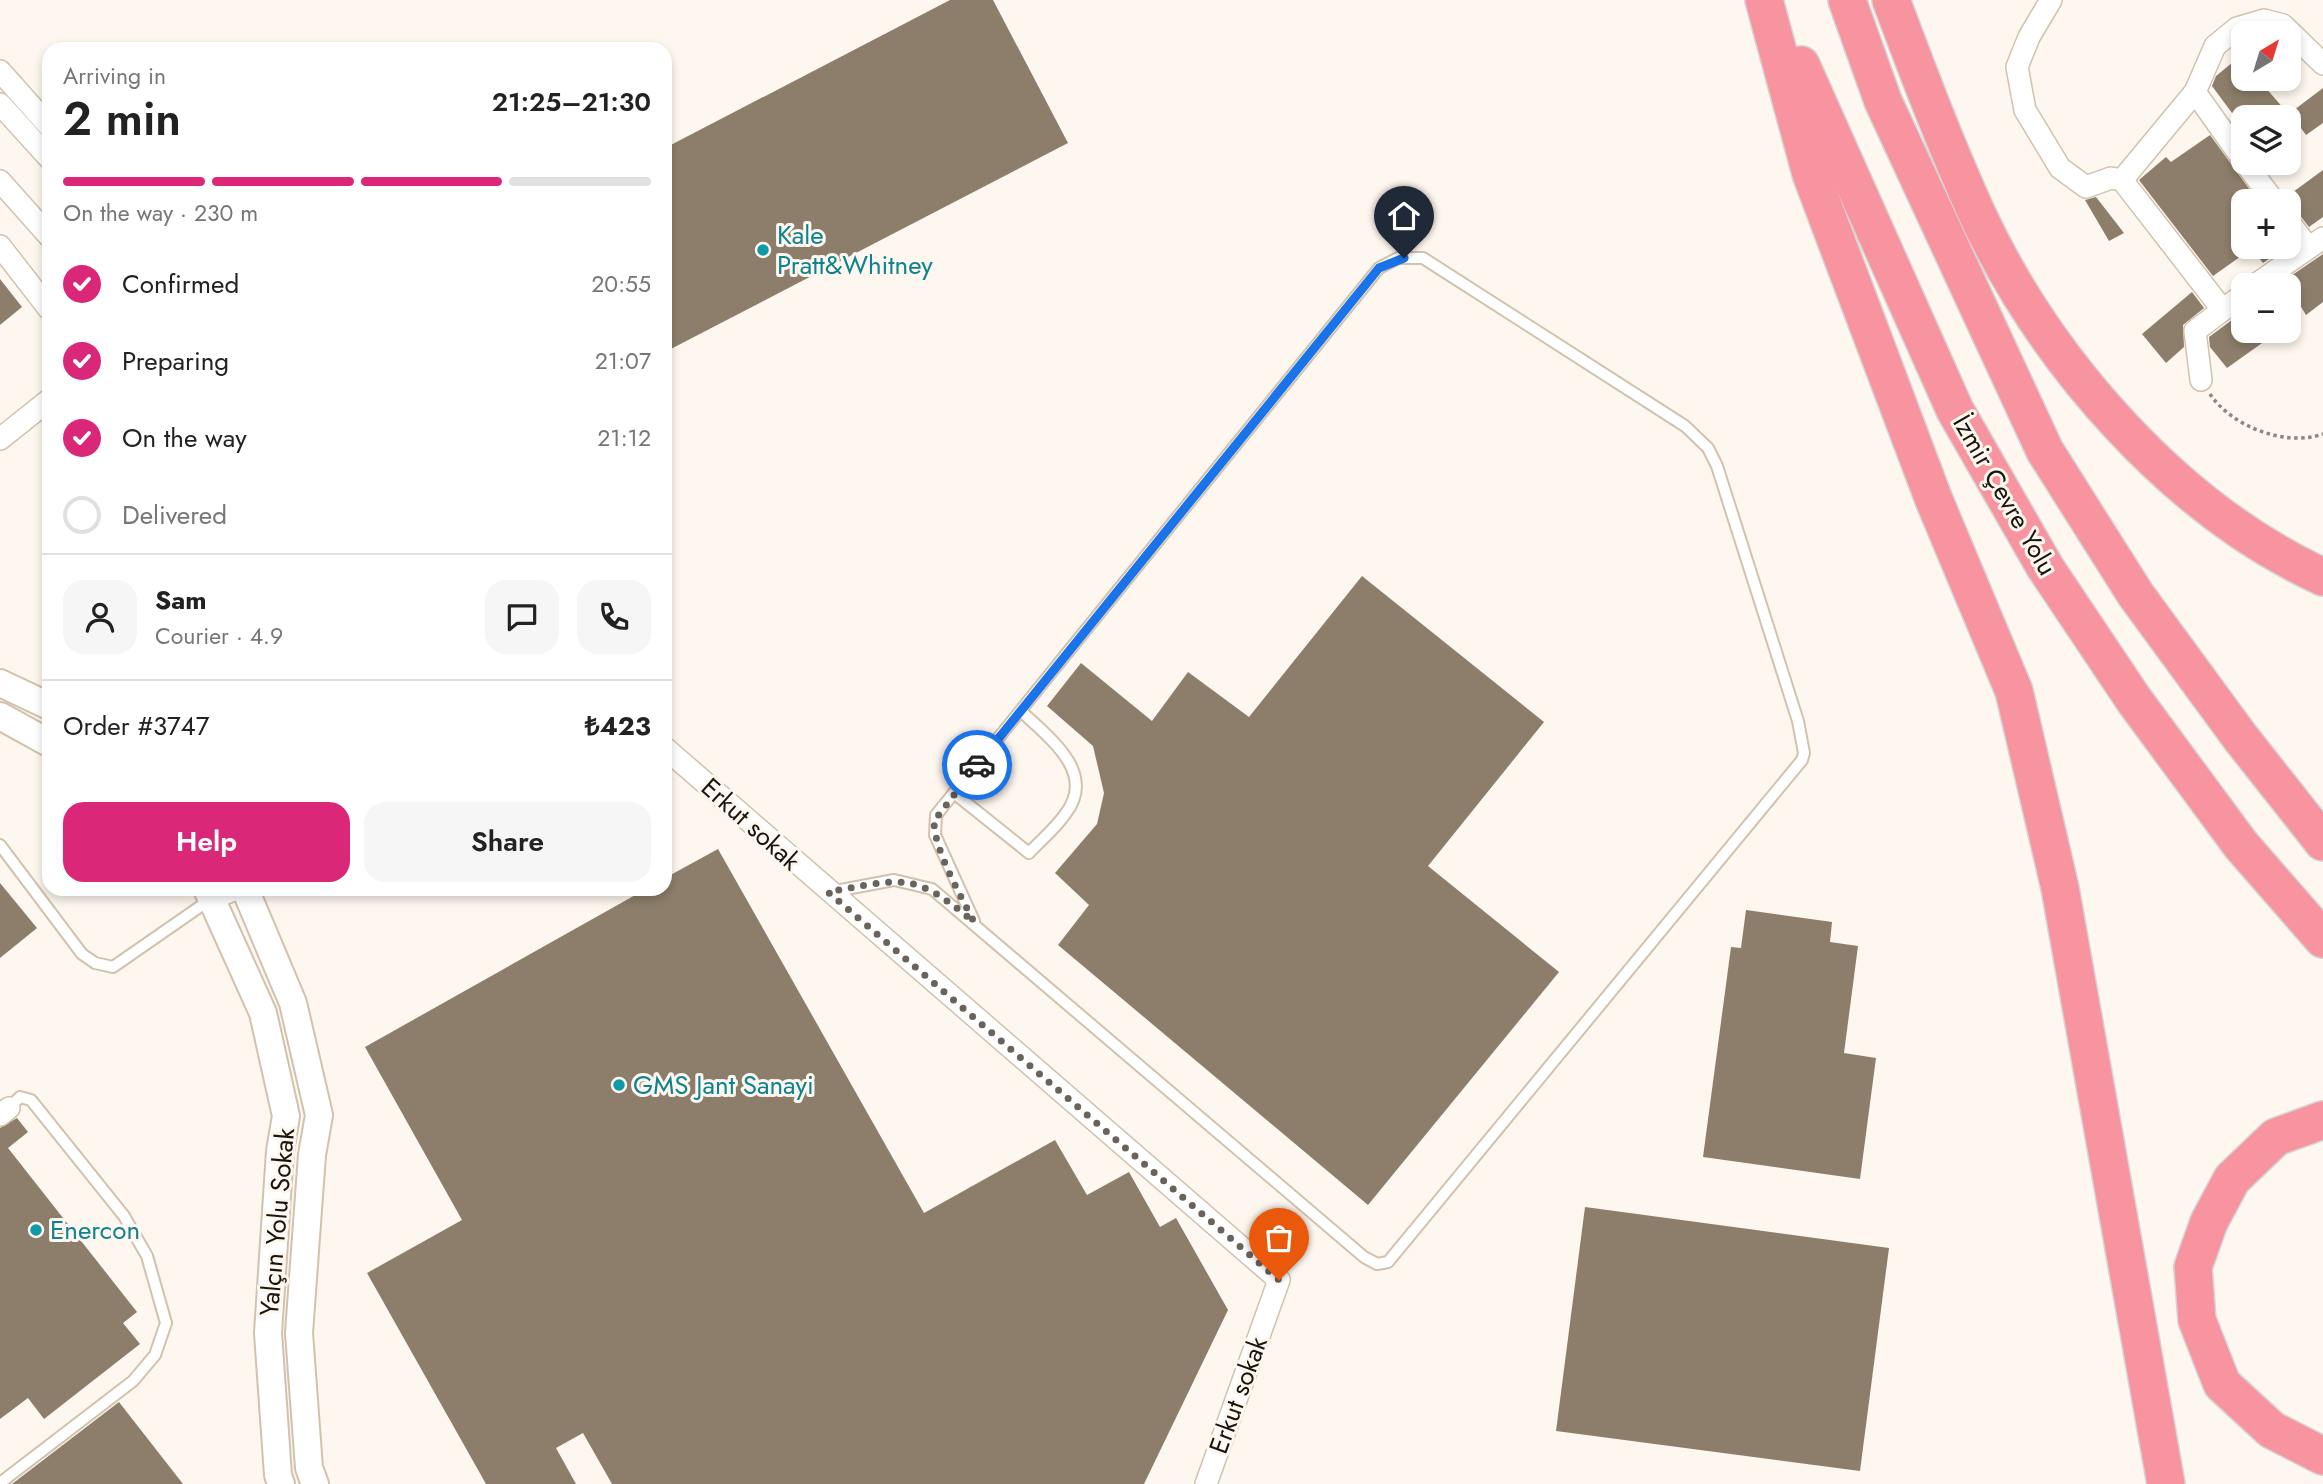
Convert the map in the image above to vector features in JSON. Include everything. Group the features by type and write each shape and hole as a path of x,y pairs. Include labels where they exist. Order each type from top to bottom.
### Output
{"highway":[{"path":"1764,0 1811,174 1934,499 2014,691 2060,888 2166,1484"},
{"name":"İzmir Çevre Yolu","path":"1773,0 1955,410 2045,566 2134,700 2232,833 2323,939"},
{"path":"1847,0 1882,102 2045,451 2136,595 2240,737 2323,842"},
{"path":"1891,0 1979,218 2045,333 2119,427 2202,503 2294,564 2323,577"},
{"path":"2323,1120 2277,1137 2232,1179 2209,1222 2193,1267 2197,1320 2222,1384 2273,1430 2323,1456"}],"street":[{"path":"2050,0 2029,37 2017,67 2025,110 2060,168 2086,187 2111,178 2122,180 2222,309"},
{"path":"2122,180 2195,92 2215,46 2237,28 2264,20 2283,25 2323,64"},
{"path":"0,71 42,118"},
{"path":"2195,92 2231,143"},
{"path":"0,104 42,150"},
{"path":"2254,175 2265,189"},
{"path":"0,181 42,228"},
{"path":"2273,273 2316,243 2301,231"},
{"path":"0,246 42,300"},
{"path":"2201,380 2195,331 2231,303"},
{"path":"0,439 42,406"},
{"path":"0,683 42,703"},
{"path":"0,716 42,739"},
{"name":"Erkut sokak","path":"672,754 1279,1280 1206,1484"},
{"name":"Yalçın Yolu Sokak","path":"210,896 263,1013 286,1116 280,1151 268,1333 278,1475 281,1484"},
{"name":"Yalçın Yolu Sokak","path":"248,896 293,1003 319,1115 312,1155 299,1333 309,1468 315,1484"}],"lane":[{"path":"828,892 894,880 932,889 974,922 1364,1257 1382,1265 1388,1262 1786,779 1804,753 1798,721 1709,448 1665,412 1423,258 1398,258 1379,268 936,816 934,827 974,922"},
{"path":"954,793 1029,853 1068,811 1076,790 1073,763 1021,711"},
{"path":"0,845 82,954 94,963 113,968 206,896"},
{"path":"0,1483 133,1381 155,1355 166,1323 147,1256 124,1216 31,1100 20,1097 4,1112"}],"path":[{"path":"2201,380 2218,406 2248,425 2284,438 2323,434"}],"building":[{"name":"Kale Pratt&Whitney","path":"950,0 993,0 1068,143 672,348 672,144"},
{"path":"2231,64 2231,91 2268,91 2281,105 2231,105 2231,112 2212,86 2216,76"},
{"path":"2323,88 2323,123 2306,135 2301,128 2301,105"},
{"path":"2210,135 2231,164 2231,175 2239,175 2249,189 2231,189 2231,259 2237,259 2213,276 2139,180 2166,157 2171,162"},
{"path":"2323,170 2323,217 2309,227 2301,217 2301,189 2297,189"},
{"path":"2096,197 2124,233 2109,241 2085,200"},
{"path":"2323,254 2323,302 2306,315 2301,307 2301,273 2295,273"},
{"path":"0,279 22,307 0,325"},
{"path":"2192,292 2204,308 2183,325 2184,347 2166,363 2142,334"},
{"path":"2231,321 2231,343 2262,343 2227,368 2210,347 2209,337"},
{"path":"1362,576 1544,722 1428,866 1559,972 1368,1205 1058,945 1089,905 1055,873 1097,824 1104,793 1093,746 1047,706 1081,663 1152,721 1188,672 1249,717"},
{"path":"718,849 924,1213 1055,1140 1087,1195 1129,1172 1160,1227 1176,1218 1228,1310 1144,1484 612,1484 583,1433 556,1448 576,1484 486,1484 367,1273 462,1220 365,1047 634,896 672,896 672,874"},
{"path":"0,883 37,928 0,958"},
{"path":"1746,910 1832,922 1830,942 1858,946 1844,1053 1876,1058 1860,1179 1703,1157 1731,947 1741,948"},
{"name":"Enercon","path":"17,1118 28,1132 8,1148 137,1312 123,1323 140,1344 44,1419 28,1398 0,1419 0,1128"},
{"path":"1585,1207 1889,1248 1860,1471 1556,1431"},
{"path":"119,1402 183,1484 12,1484"}],"way so far":[{"path":"977,765 934,821 935,835 974,922 932,889 908,882 894,880 828,892 1279,1280"}],"place":[{"name":"Kale Pratt&Whitney","path":"763,250"},
{"name":"GMS Jant Sanayi","path":"619,1085"},
{"name":"Enercon","path":"36,1230"}],"route":[{"path":"977,765 1379,268 1388,262 1404,258"}]}
